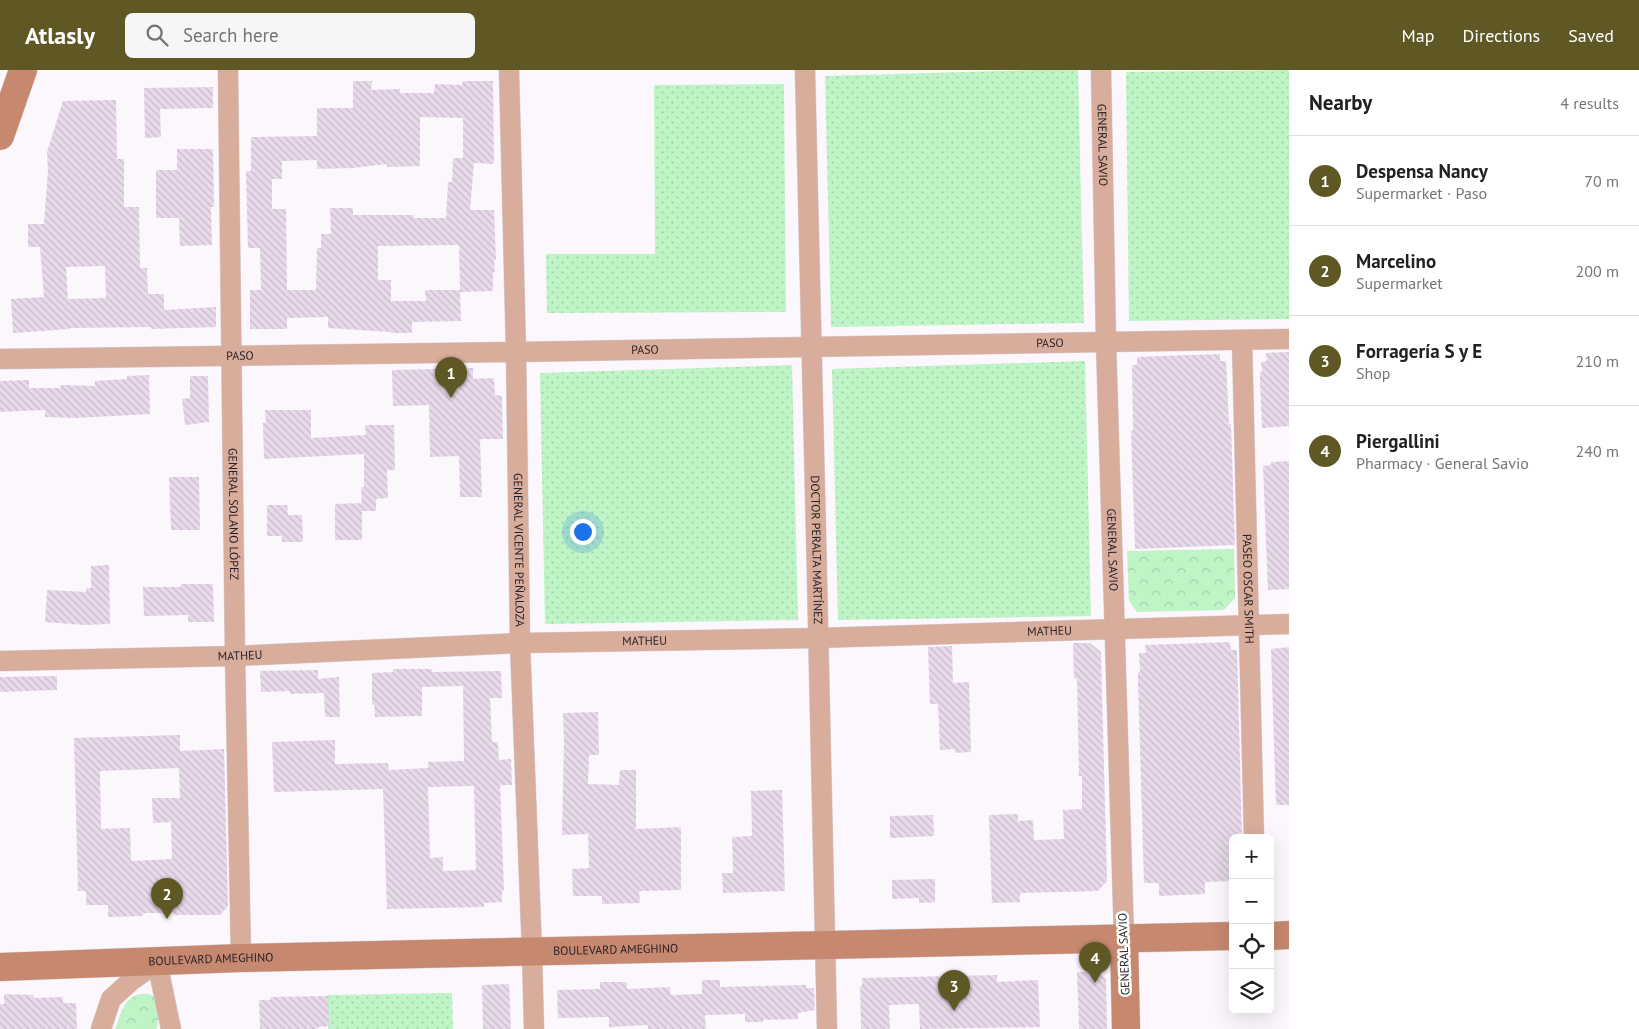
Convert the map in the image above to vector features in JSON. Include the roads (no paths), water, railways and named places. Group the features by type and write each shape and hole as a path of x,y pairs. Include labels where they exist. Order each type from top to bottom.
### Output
{"main road":[{"path":"0,136 23,70"},
{"path":"1274,936 1289,935"},
{"name":"BOULEVARD AMEGHINO","path":"0,967 241,958 1229,936"},
{"name":"GENERAL SAVIO","path":"1124,938 1126,1029"}],"street":[{"name":"GENERAL SOLANO LÓPEZ","path":"228,70 235,656 241,958"},
{"name":"GENERAL VICENTE PEÑALOZA","path":"510,70 520,643 534,1029"},
{"name":"DOCTOR PERALTA MARTÍNEZ","path":"805,70 813,348 817,638 827,1029"},
{"name":"GENERAL SAVIO","path":"1101,70 1106,342 1124,938"},
{"name":"PASO","path":"0,359 813,348 1289,339"},
{"name":"PASEO OSCAR SMITH","path":"1242,340 1254,834"},
{"name":"MATHEU","path":"0,661 235,656 520,643 817,638 1289,624"},
{"path":"100,1029 111,1000 131,980 157,962 171,1029"}],"place":[{"name":"Despensa Nancy","path":"451,398"},
{"name":"Marcelino","path":"167,919"},
{"name":"Piergallini","path":"1095,983"},
{"name":"Forragería S y E","path":"954,1011"}]}
